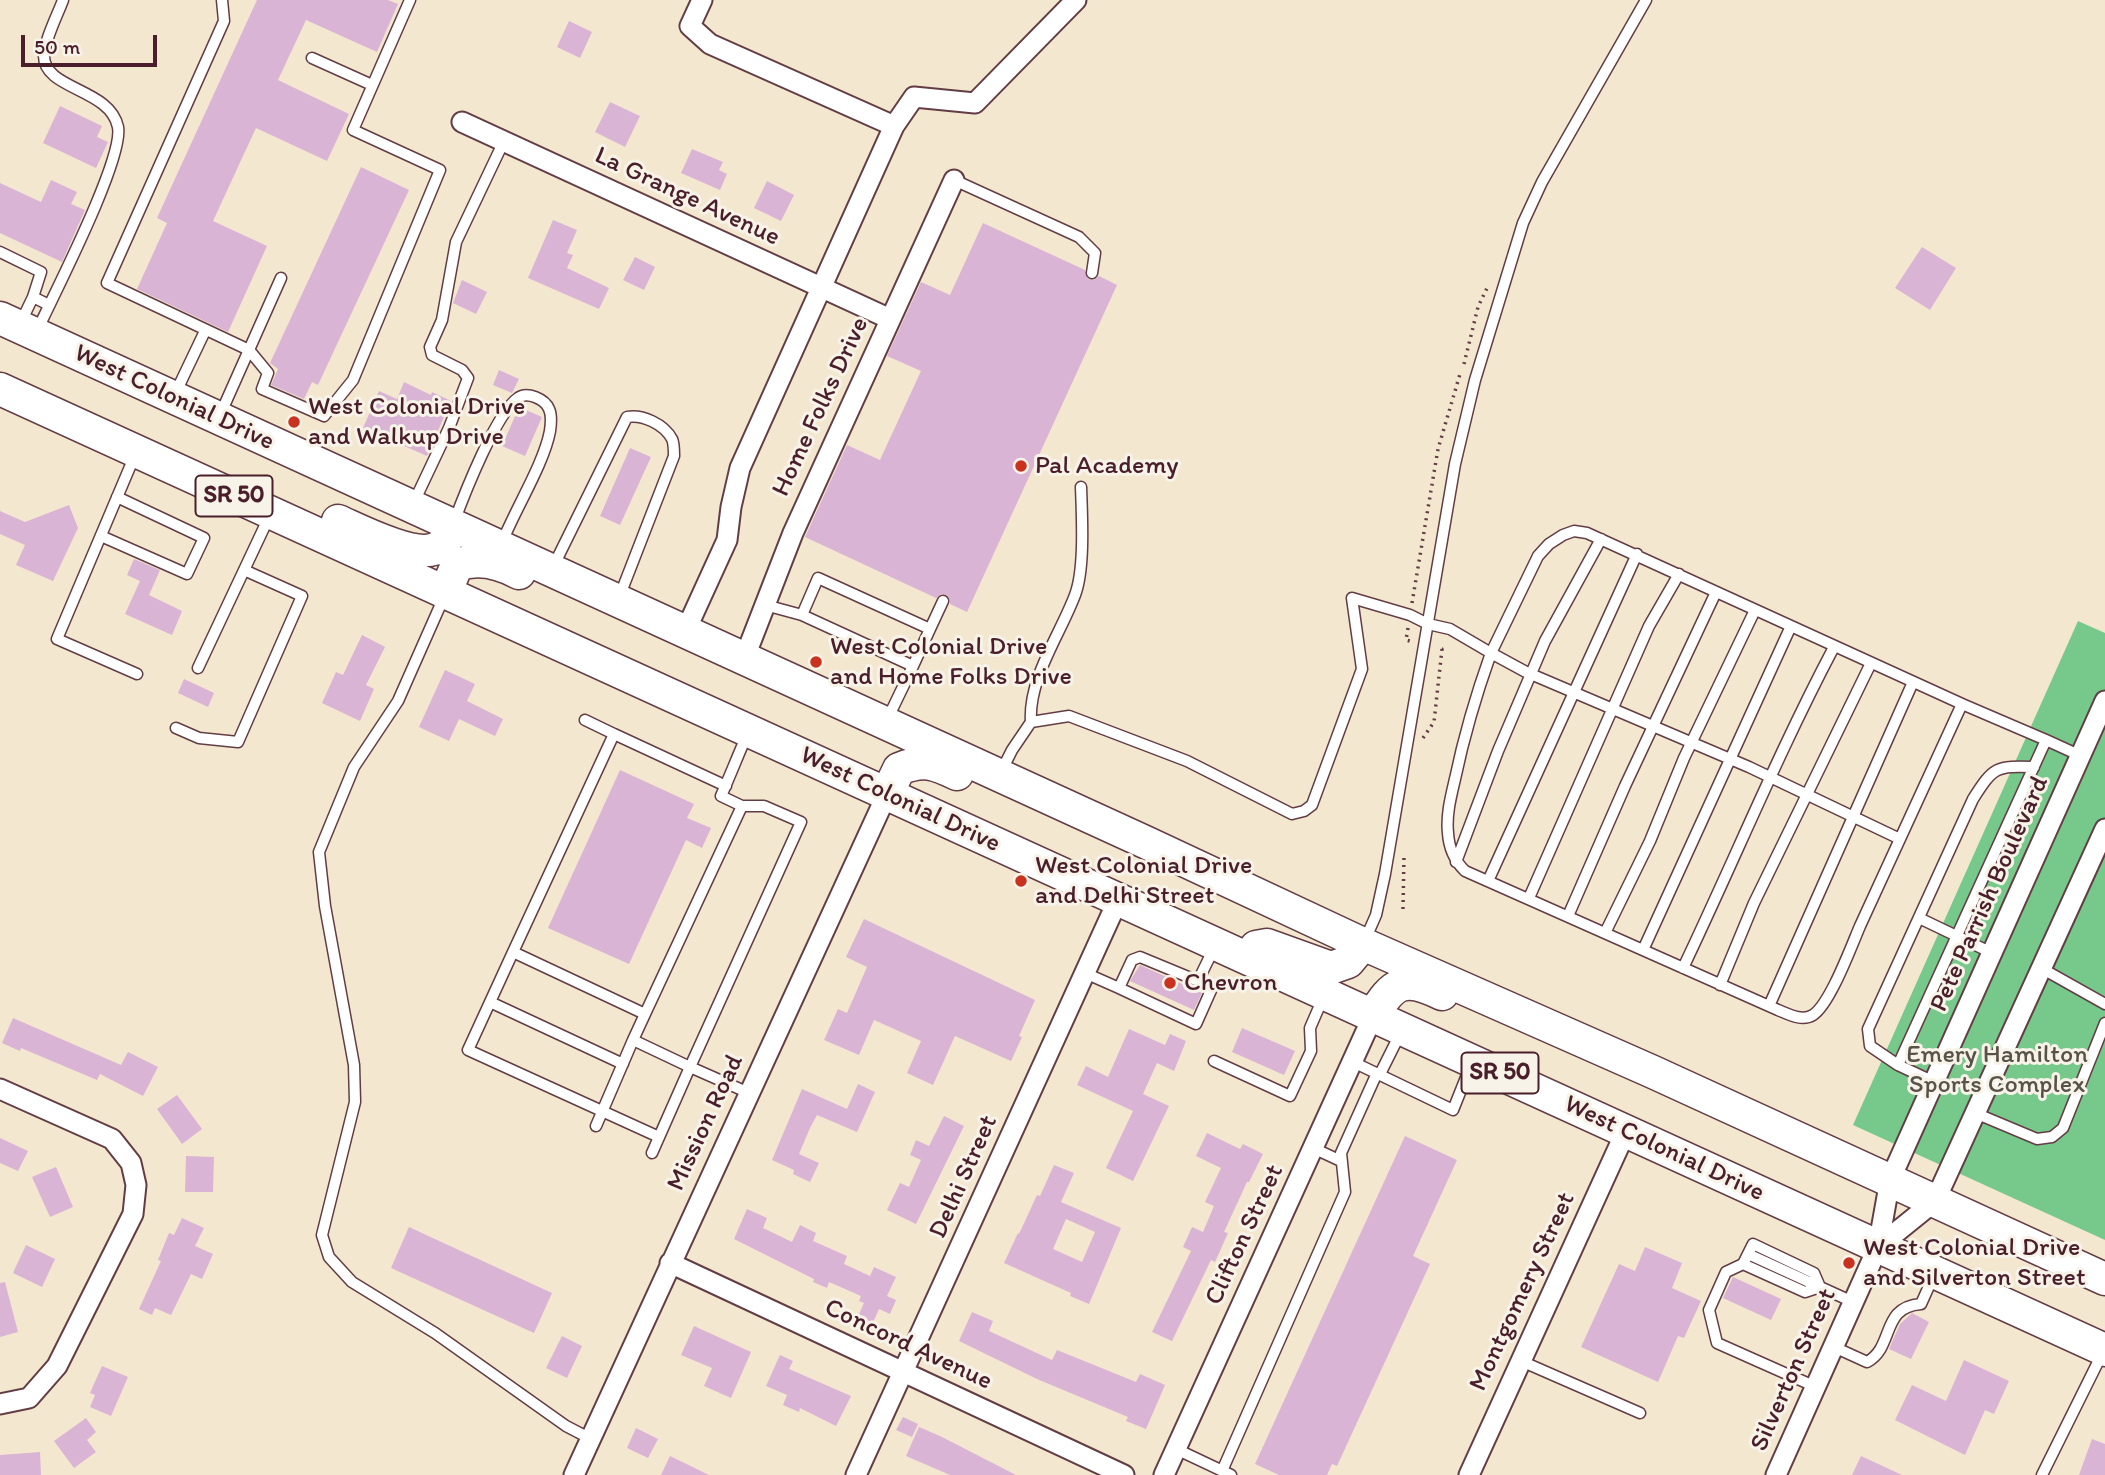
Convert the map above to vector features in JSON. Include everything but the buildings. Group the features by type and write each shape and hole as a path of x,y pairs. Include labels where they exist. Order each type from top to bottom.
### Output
{"highway":[{"name":"West Colonial Drive","path":"18,326 1363,944 2105,1279"},
{"name":"West Colonial Drive","path":"1,393 136,451 2104,1350"},
{"path":"270,513 309,508 365,534 405,548 429,552 443,544 453,526"},
{"path":"445,593 457,565 470,560 503,565 567,596 612,598"},
{"path":"887,794 899,769 915,762 951,771 1031,808 1056,801"},
{"path":"1223,948 1267,945 1331,968 1348,962 1363,944"},
{"path":"1374,1016 1386,994 1395,986 1410,983 1433,990 1509,1025 1535,1020"}],"street":[{"path":"702,0 690,26 710,44 894,126"},
{"path":"685,632 727,540 740,468 894,126 914,97 975,103 1076,0"},
{"name":"La Grange Avenue","path":"462,122 890,319"},
{"name":"Home Folks Drive","path":"744,659 793,533 954,180"},
{"name":"Pete Parrish Boulevard","path":"1878,1247 1890,1180 2105,701"},
{"name":"Mission Road","path":"574,1475 887,794"},
{"path":"1878,1247 1935,1201 2105,829"},
{"name":"Delhi Street","path":"856,1475 1118,900"},
{"name":"Clifton Street","path":"1164,1475 1374,1016"},
{"path":"0,1088 112,1139 131,1163 136,1185 133,1213 57,1366 29,1398 0,1404"},
{"name":"Montgomery Street","path":"1469,1475 1626,1131"},
{"name":"Silverton Street","path":"1776,1475 1878,1247"},
{"name":"Concord Avenue","path":"670,1263 1124,1475"}],"lane":[{"path":"18,326 49,305 118,147 118,125 105,105 54,76 45,62 45,48 63,0"},
{"path":"222,0 223,21 107,283 249,351 268,373 262,388 324,416 353,380 440,170 353,130 410,0"},
{"path":"1363,944 1376,915 1385,874 1455,464 1475,380 1523,223 1542,182 1646,0"},
{"path":"312,58 372,85"},
{"path":"412,507 466,386 468,378 462,370 432,355 430,347 442,320 456,242 504,141"},
{"path":"954,180 1079,237 1095,253 1092,273"},
{"path":"0,252 41,272 33,297 18,326"},
{"path":"218,418 281,278"},
{"path":"33,297 49,305"},
{"path":"173,398 205,331"},
{"path":"453,526 463,498 502,415 520,396 526,395 540,400 549,408 550,430 500,547"},
{"path":"551,571 627,417 637,415 645,418 663,428 672,439 674,456 635,559 612,598"},
{"path":"136,451 57,639 136,674"},
{"path":"1000,775 1012,750 1031,722 1030,706 1050,648 1076,593 1082,538 1081,487"},
{"path":"101,536 187,574 204,538 117,497"},
{"path":"198,668 270,513"},
{"path":"1962,704 1824,1003 1806,1018 1720,985 1465,871 1456,862 1450,848 1447,832 1450,803 1463,739 1491,653 1538,556 1549,544 1573,531 1601,538 1834,647 2081,756"},
{"path":"1456,862 1497,751 1545,641 1601,538"},
{"path":"1488,881 1637,554"},
{"path":"176,728 199,738 237,742 297,609 302,596 244,570"},
{"path":"1529,898 1649,626 1679,574"},
{"path":"802,615 818,578 929,629"},
{"path":"1567,916 1716,592"},
{"path":"445,593 398,701 354,767 319,852 325,906 354,1065 355,1102 322,1235 330,1257 352,1282 435,1333 566,1426 591,1439"},
{"path":"1031,722 1069,716 1187,761 1292,814 1304,811 1312,805 1362,669 1353,598 1450,629 1531,674 1769,776 1900,839"},
{"path":"886,723 943,601"},
{"path":"765,604 802,615 913,666"},
{"path":"1605,933 1650,842 1691,743 1755,610"},
{"path":"1643,950 1791,626"},
{"path":"1683,968 1737,854 1769,776 1834,647"},
{"path":"1720,985 1754,903 1871,663"},
{"path":"1769,1006 1913,682"},
{"path":"584,720 726,786"},
{"path":"652,1153 802,822 764,806 742,806 721,796 749,731"},
{"path":"614,734 468,1050 659,1137"},
{"path":"1898,1065 2046,740"},
{"path":"1934,1082 1898,1065 1870,1046 1868,1029 1973,799 1989,775 2003,766 2034,767"},
{"path":"596,1126 742,806"},
{"path":"1919,918 1992,953"},
{"path":"1198,981 1223,948"},
{"path":"513,952 645,1014"},
{"path":"1085,974 1196,1024 1212,988 1144,957 1132,960 1119,988"},
{"path":"2041,968 2105,1004"},
{"path":"1214,1061 1290,1096 1311,1051 1310,1028 1325,994"},
{"path":"490,1002 623,1064"},
{"path":"1975,1113 2037,1139 2052,1137 2063,1128 2105,1023"},
{"path":"1176,1449 1226,1473 1345,1192 1341,1153 1402,1029"},
{"path":"633,1040 749,1093"},
{"path":"1353,1062 1453,1110 1472,1061"},
{"path":"1313,1148 1341,1161"},
{"path":"1816,1387 1717,1343 1709,1310 1726,1272 1743,1264 1753,1244 1814,1273 1820,1287 1853,1302"},
{"path":"1743,1264 1805,1292 1820,1287"},
{"path":"1834,1347 1867,1362 1875,1357 1897,1312 1910,1305 1921,1304 1935,1273"},
{"path":"2042,1475 2104,1350"},
{"path":"1521,1361 1640,1413"}],"green space":[{"name":"Emery Hamilton Sports Complex","path":"2078,621 2105,633 2105,1240 1853,1125"}],"place":[{"name":"West Colonial Drive and Walkup Drive","path":"294,422"},
{"name":"Pal Academy","path":"1021,466"},
{"name":"West Colonial Drive and Home Folks Drive","path":"816,662"},
{"name":"West Colonial Drive and Delhi Street","path":"1021,881"},
{"name":"Chevron","path":"1170,983"},
{"name":"West Colonial Drive and Silverton Street","path":"1849,1263"}]}
